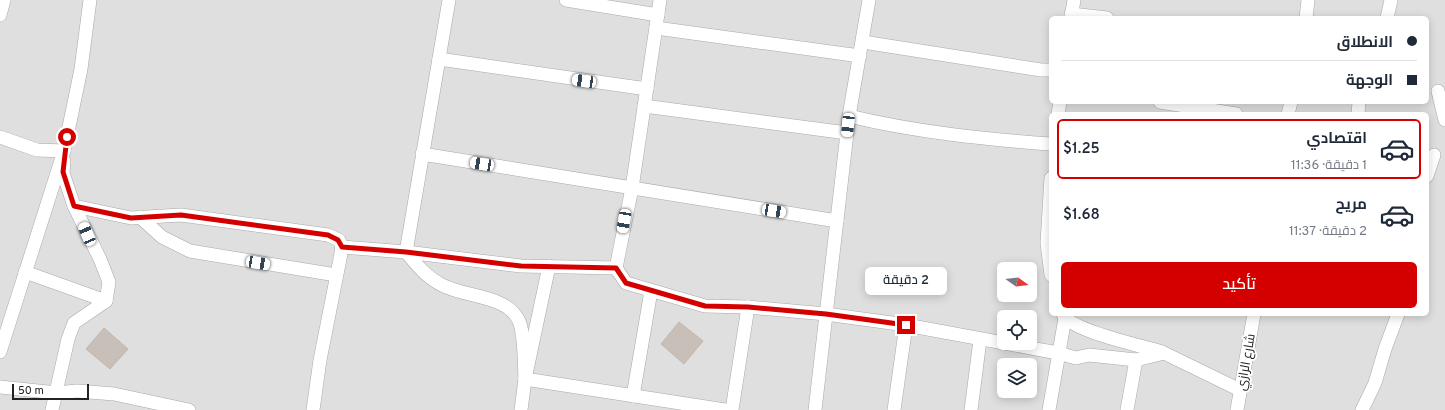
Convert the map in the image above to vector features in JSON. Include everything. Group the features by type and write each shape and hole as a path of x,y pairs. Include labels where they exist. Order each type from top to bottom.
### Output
{"street":[{"path":"0,15 4,0"},
{"path":"0,352 64,151 81,69 90,0"},
{"path":"449,0 406,252 422,272 442,285 506,305 518,319 523,345 525,379"},
{"path":"566,0 658,15"},
{"path":"660,0 632,188 616,268 626,283 705,306 748,307 826,314 906,325 980,340 1058,353 1076,358 1089,355 1136,360 1164,352"},
{"path":"815,410 849,116 863,42 869,0"},
{"path":"1071,16 1074,0"},
{"path":"1306,16 1308,0"},
{"path":"1387,16 1391,0"},
{"path":"656,28 860,56"},
{"path":"863,42 1049,70"},
{"path":"439,59 647,89"},
{"path":"1438,91 1445,120"},
{"path":"1173,104 1223,112"},
{"path":"644,106 847,134"},
{"path":"849,116 885,125 1049,146"},
{"path":"0,137 37,150 64,151"},
{"path":"52,410 68,339 74,323 106,301 109,282 100,259 74,206 63,172 64,151"},
{"path":"422,154 837,221"},
{"path":"1429,171 1435,155"},
{"path":"74,206 131,218 181,215 328,235 338,240 342,247 320,360 313,410"},
{"path":"140,217 162,237 190,251 336,275"},
{"path":"342,247 406,252 521,266 616,268"},
{"path":"521,410 525,379 549,266"},
{"path":"25,272 106,301"},
{"path":"633,396 651,291"},
{"path":"732,410 748,307"},
{"path":"1049,410 1064,316 1080,328 1164,352 1240,390"},
{"name":"شارع الرازي","path":"1237,410 1254,316"},
{"path":"1362,410 1375,383 1384,348 1397,316"},
{"path":"894,410 906,325"},
{"path":"971,410 980,340"},
{"path":"1127,410 1136,360"},
{"path":"525,379 725,410"},
{"path":"0,387 57,393 77,391 114,394 150,406 189,410"}],"shaded area":[{"path":"0,0 1445,0 1445,410 0,410"}],"building":[{"path":"679,322 703,341 684,364 661,344"},
{"path":"104,328 128,349 110,369 86,349"}],"route":[{"path":"67,137 64,151 63,172 74,206 131,218 181,215 328,235 338,240 342,247 406,252 521,266 616,268 626,283 705,306 748,307 826,314 906,325"}]}
